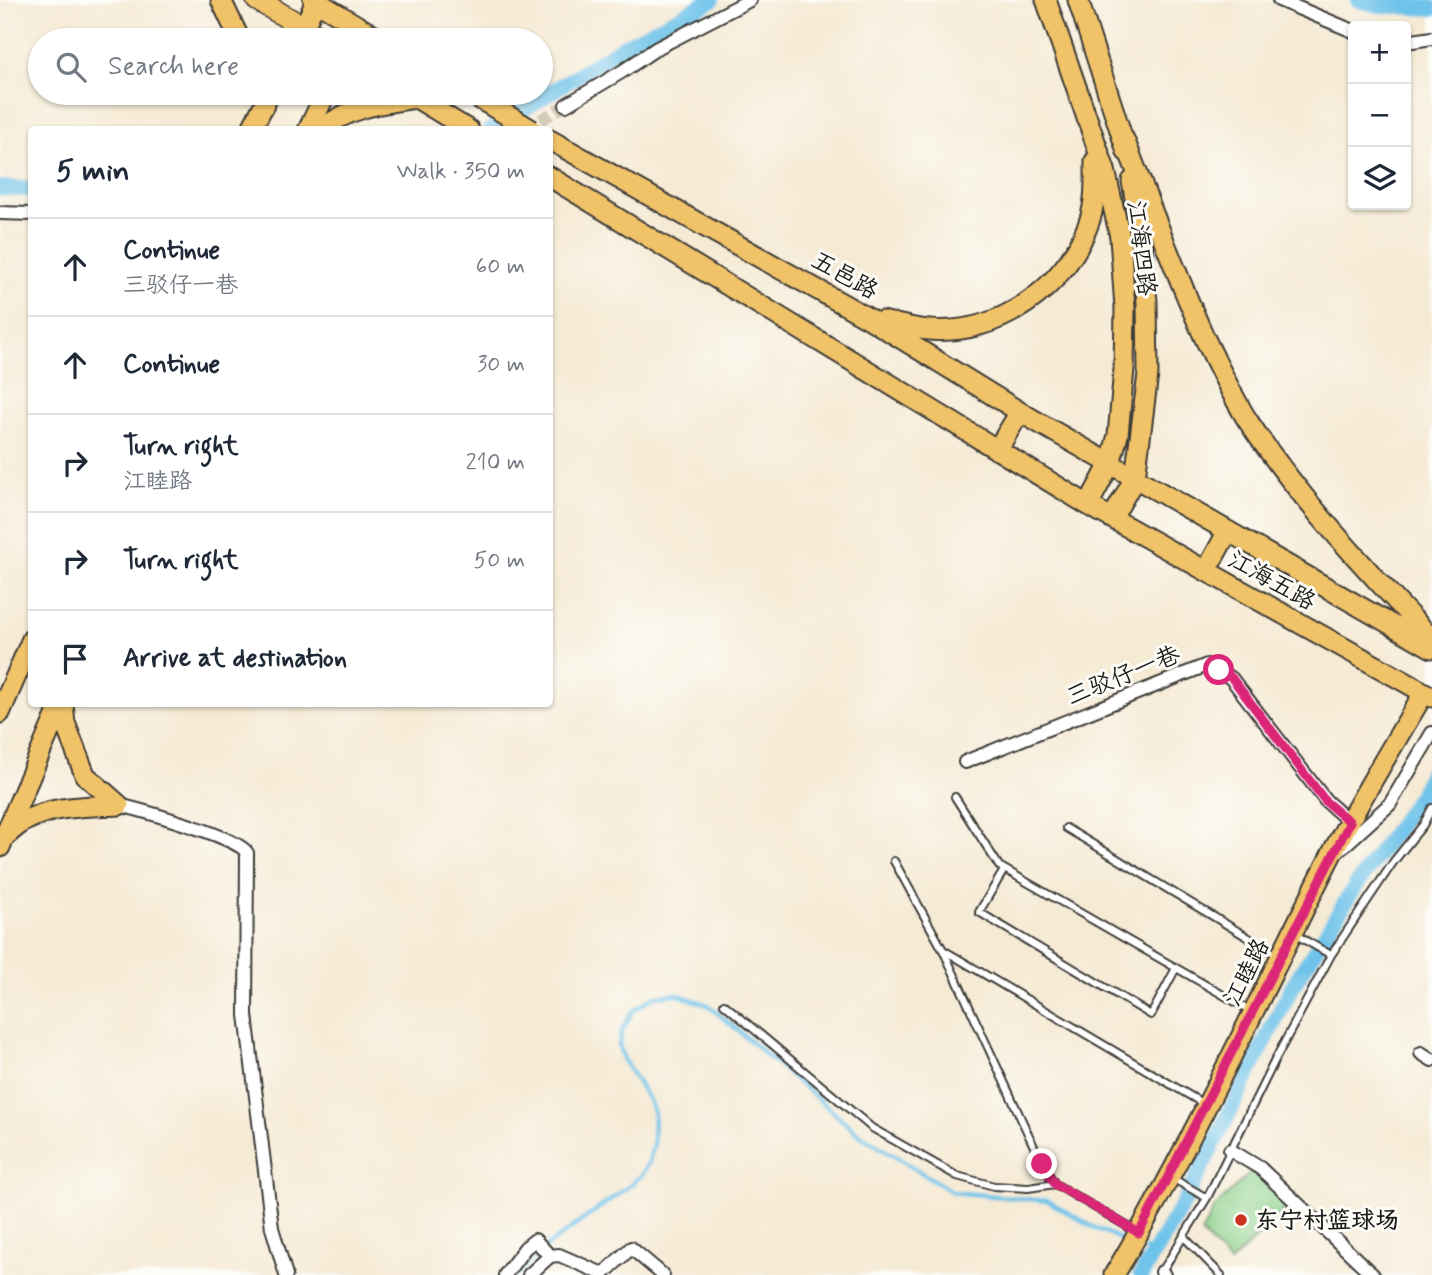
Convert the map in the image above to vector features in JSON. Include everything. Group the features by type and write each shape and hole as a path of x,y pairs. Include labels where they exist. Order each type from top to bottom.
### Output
{"highway":[{"path":"257,0 293,28"}],"main road":[{"path":"221,0 234,28"},
{"name":"江海四路","path":"1046,0 1105,170 1120,237 1125,308 1124,369 1118,435 1110,464 1087,505"},
{"name":"江海四路","path":"1078,0 1124,139 1141,232 1147,302 1148,374 1135,478"},
{"path":"304,28 315,1 349,28"},
{"path":"252,105 252,126"},
{"path":"252,126 263,105"},
{"path":"310,126 320,105"},
{"path":"325,126 334,118 372,105"},
{"path":"428,105 462,126"},
{"path":"490,105 525,126"},
{"path":"868,318 930,330 974,327 1018,309 1050,285 1074,255 1089,223 1095,188 1095,139"},
{"path":"1124,139 1186,297 1215,360 1247,419 1292,482 1347,550 1432,639"},
{"name":"五邑路","path":"553,142 868,318 1110,464"},
{"path":"553,179 1087,505"},
{"path":"1124,369 1148,374"},
{"path":"997,450 1020,412"},
{"name":"江海五路","path":"1110,464 1432,648"},
{"path":"1112,518 1135,478"},
{"name":"江海五路","path":"1087,505 1428,695"},
{"path":"1206,571 1228,531"},
{"path":"0,713 28,648"},
{"name":"江睦路","path":"1114,1275 1206,1105 1350,822 1428,695"},
{"path":"2,842 61,707"},
{"path":"62,707 65,723 85,775 119,805"},
{"path":"2,842 16,825 31,816 73,807 119,805"}],"street":[{"path":"566,104 624,71 657,48 750,0"},
{"path":"1279,0 1348,29"},
{"path":"1411,41 1432,38"},
{"path":"0,213 28,214"},
{"name":"三驳仔一巷","path":"965,762 1207,665 1231,677 1326,802 1350,822"},
{"path":"1330,859 1390,804 1432,733"},
{"path":"119,805 155,813 245,848 247,853 246,1015 272,1228 286,1275"},
{"path":"1230,1150 1260,1168 1373,1275"},
{"path":"505,1275 525,1248 535,1240 550,1255"},
{"path":"529,1275 550,1255 559,1255 603,1274 631,1248 663,1275"}],"lane":[{"path":"955,797 1004,870 1253,1012"},
{"path":"1162,1274 1207,1197 1331,955 1394,860 1423,825 1432,808"},
{"path":"1066,828 1281,957"},
{"path":"894,860 943,950 1042,1164 1055,1184 1139,1233"},
{"path":"1004,870 979,912 1151,1015 1176,968"},
{"path":"1293,934 1331,955"},
{"path":"943,950 1206,1105"},
{"path":"724,1004 872,1128 957,1176 994,1186 1028,1188 1055,1184"},
{"path":"1169,1176 1207,1197"},
{"path":"1184,1237 1221,1275"}],"green space":[{"name":"东宁村篮球场","path":"1253,1170 1288,1207 1230,1263 1201,1233 1215,1207"}],"waterway":[{"path":"553,91 626,45 712,0"},
{"path":"1358,0 1378,5 1432,8"},
{"path":"496,126 530,105"},
{"path":"0,188 28,189"},
{"path":"1141,1275 1187,1197 1292,987 1355,887 1419,797 1432,771"},
{"path":"517,1275 538,1253 642,1175 653,1146 654,1114 649,1100 624,1061 619,1046 622,1030 633,1011 655,996 676,994 708,1005 860,1135 953,1192 1048,1201 1120,1239"},
{"path":"1145,1249 1154,1252"}],"tunnel":[{"path":"530,126 566,105"}],"place":[{"name":"东宁村篮球场","path":"1241,1220"}],"route":[{"path":"1042,1164 1055,1184 1139,1233 1350,822 1326,802 1231,677 1219,670"}]}
